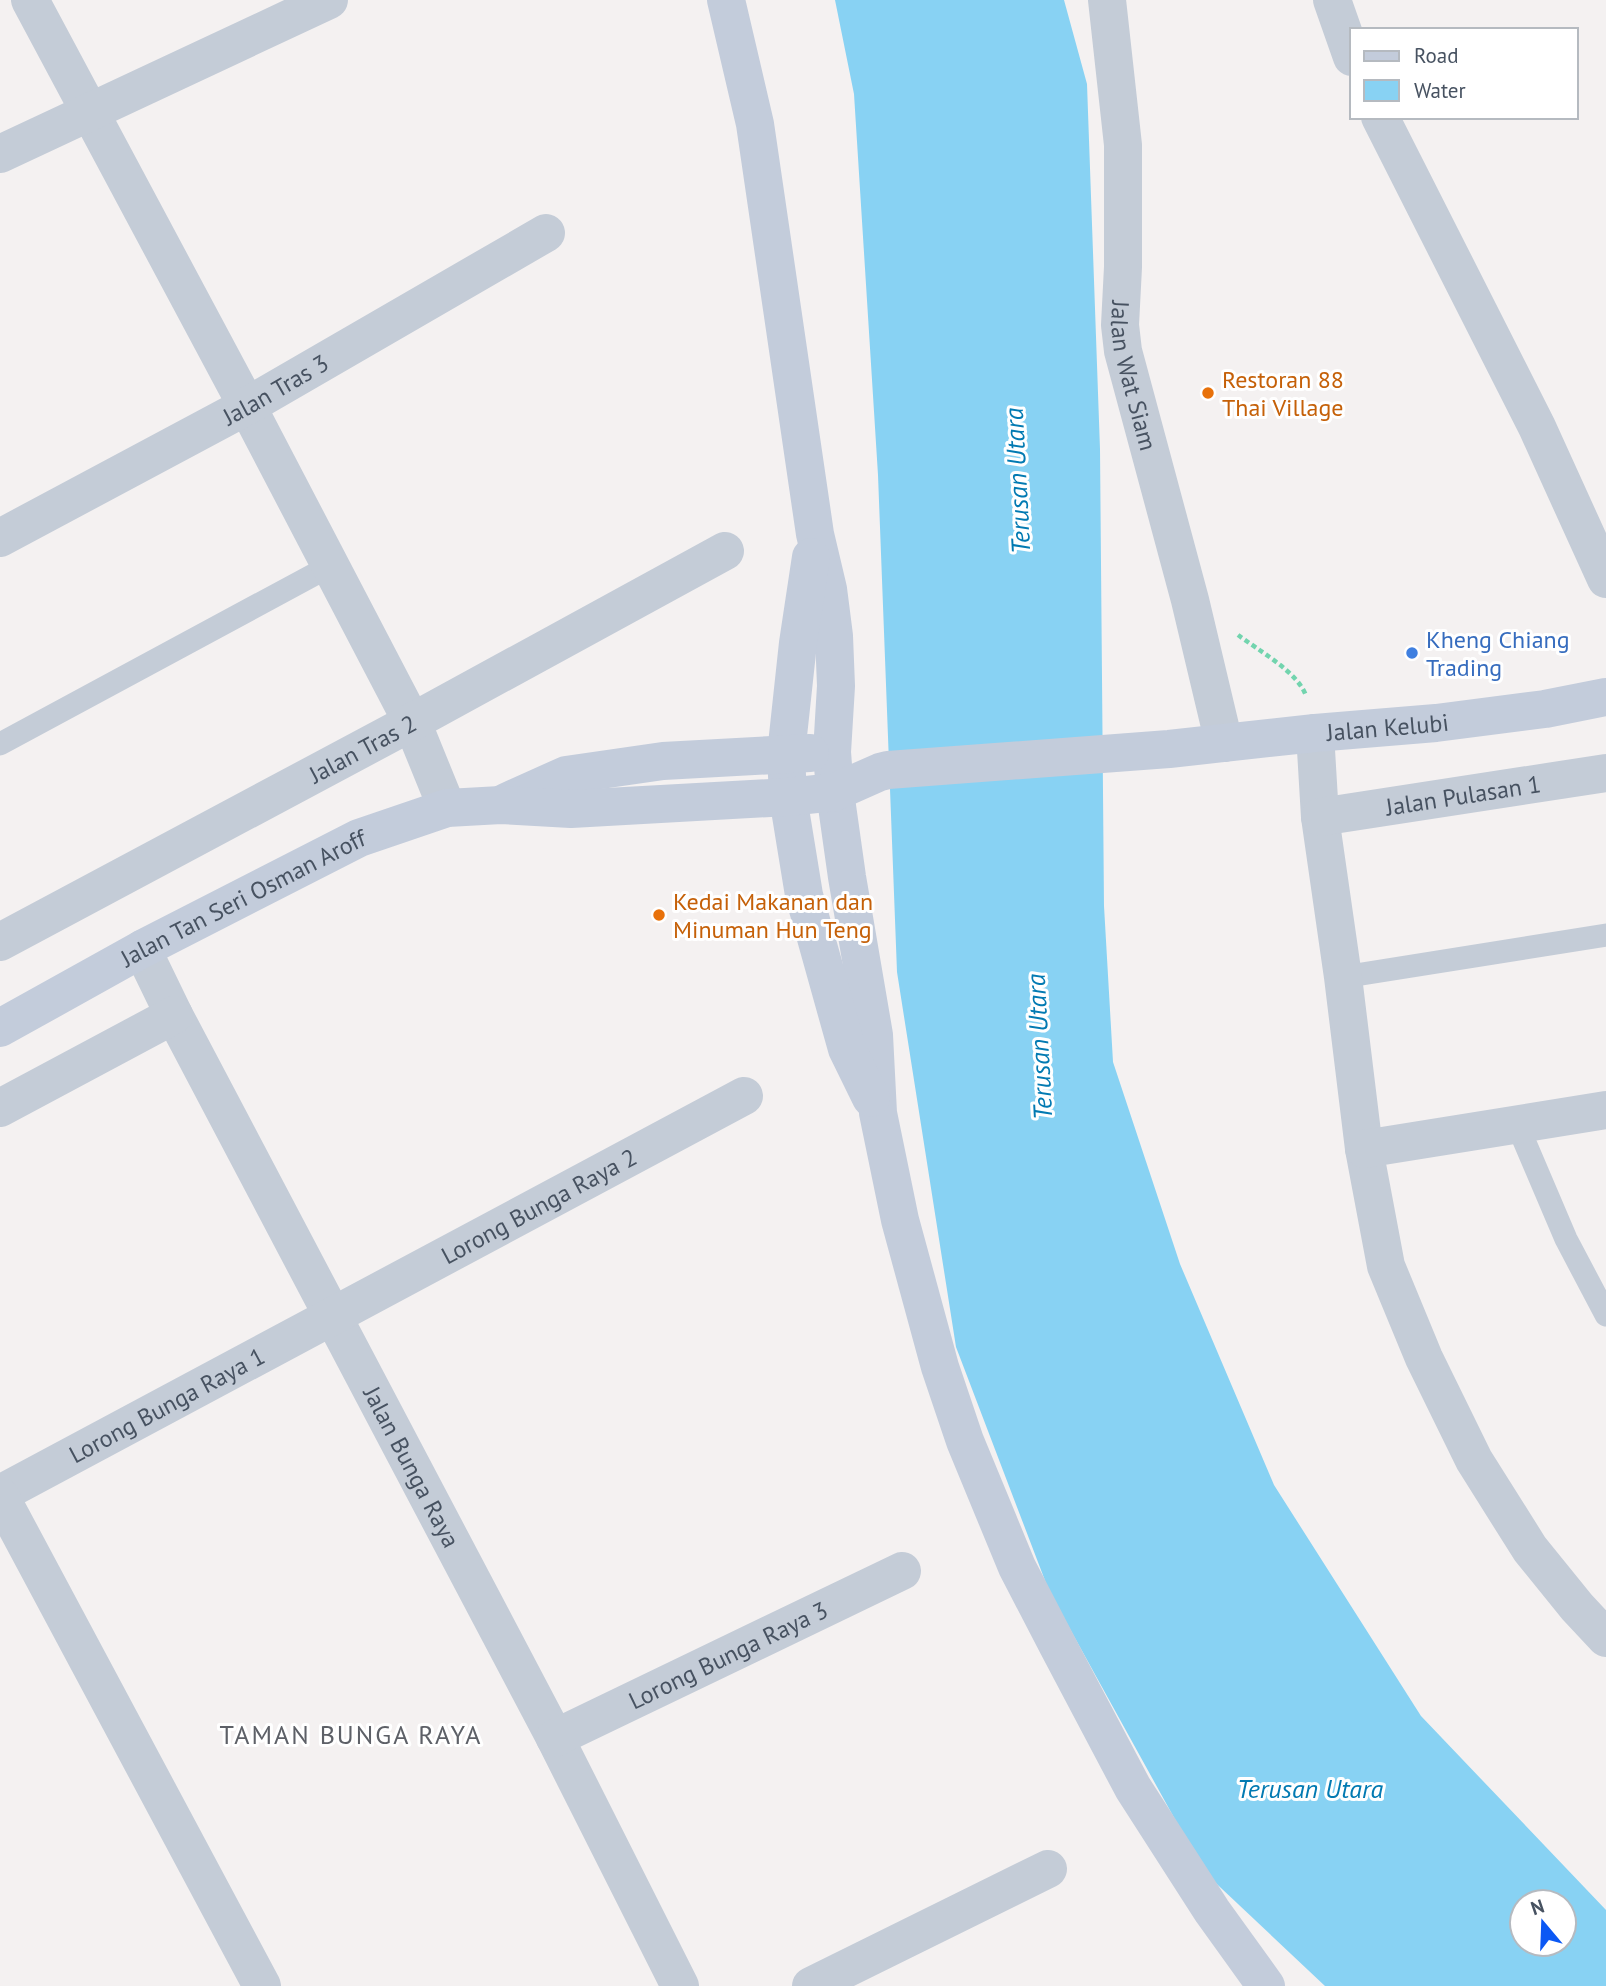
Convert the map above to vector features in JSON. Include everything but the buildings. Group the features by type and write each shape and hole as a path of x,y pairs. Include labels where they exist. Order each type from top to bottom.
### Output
{"street":[{"path":"30,0 412,722 447,808"},
{"path":"0,154 329,0"},
{"path":"726,0 755,124 815,534 828,589 834,636 836,686 832,751 835,792 874,1035 878,1113 900,1220 940,1367 965,1441 1017,1567 1133,1788 1212,1911 1266,1986"},
{"name":"Jalan Wat Siam","path":"1107,0 1123,145 1123,268 1119,325 1123,351 1190,600 1224,743"},
{"path":"1332,0 1350,51"},
{"path":"1381,119 1537,428 1606,579"},
{"name":"Jalan Tras 3","path":"0,538 247,406 546,233"},
{"path":"815,534 798,643 786,754 788,797 804,895 847,1049 878,1113"},
{"name":"Jalan Tras 2","path":"0,942 725,551"},
{"name":"Jalan Kelubi","path":"884,771 1436,723 1545,709 1606,697"},
{"path":"1315,733 1320,817 1364,1149 1386,1266 1424,1358 1474,1460 1530,1549 1606,1638"},
{"name":"Jalan Tan Seri Osman Aroff","path":"501,805 566,775 663,761 832,751 853,763 884,771"},
{"name":"Jalan Tan Seri Osman Aroff","path":"0,1028 142,949 359,838 447,808 501,805 571,809 788,797 835,792 884,771"},
{"name":"Jalan Pulasan 1","path":"1320,817 1606,774"},
{"name":"Jalan Bunga Raya","path":"142,949 174,1015 555,1738 680,1986"},
{"path":"0,1108 174,1015"},
{"name":"Lorong Bunga Raya 2","path":"333,1317 744,1096"},
{"path":"1364,1149 1606,1110"},
{"name":"Lorong Bunga Raya 1","path":"0,1495 333,1317"},
{"path":"0,1495 262,1986"},
{"name":"Lorong Bunga Raya 3","path":"555,1738 902,1571"},
{"path":"811,1986 1048,1869"}],"lane":[{"path":"0,744 330,566"},
{"path":"1343,977 1606,935"},
{"path":"1517,1124 1566,1239 1606,1315"}],"path":[{"path":"1190,600 1290,674 1303,687 1315,733"}],"water":[{"name":"Terusan Utara","path":"835,0 1064,0 1087,84 1100,449 1104,906 1113,1062 1180,1264 1274,1485 1421,1716 1606,1910 1606,1986 1325,1986 1204,1872 1049,1591 956,1347 897,972 878,475 854,94"}],"place":[{"name":"Restoran 88 Thai Village","path":"1208,393"},
{"name":"Kheng Chiang Trading","path":"1412,653"},
{"name":"Kedai Makanan dan Minuman Hun Teng","path":"659,915"}],"district":[{"name":"TAMAN BUNGA RAYA","path":"351,1734"}]}
